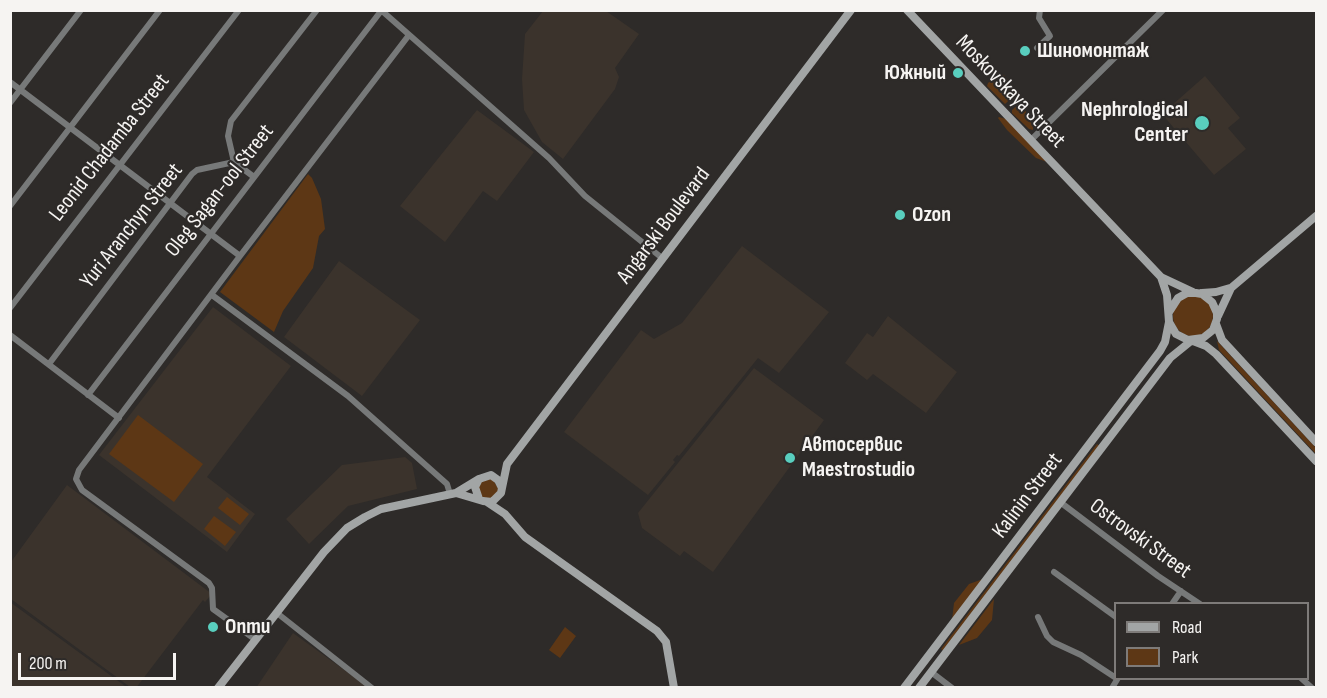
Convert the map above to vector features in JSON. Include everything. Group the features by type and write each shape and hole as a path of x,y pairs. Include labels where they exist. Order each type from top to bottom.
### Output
{"main road":[{"name":"Angarski Boulevard","path":"501,490 507,464 851,10"},
{"name":"Moskovskaya Street","path":"907,10 1161,277 1166,289 1169,312"},
{"path":"1317,216 1231,288 1216,292 1195,292 1178,298 1169,312 1169,322 1176,334 1206,346 1216,354 1317,461"},
{"name":"Moskovskaya Street","path":"1161,277 1195,292"},
{"path":"1192,341 1208,335 1231,288"},
{"path":"1195,292 1202,294 1212,302 1217,313 1216,322 1222,340 1317,442"},
{"name":"Kalinin Street","path":"904,687 1160,351 1168,334 1169,322"},
{"name":"Kalinin Street","path":"919,687 1170,358 1192,341"},
{"path":"1098,433 1107,440"},
{"name":"Angarski Boulevard","path":"453,494 507,464"},
{"path":"505,514 498,480 482,477 475,491 483,500 505,514 525,537 657,631 666,642 674,687"},
{"path":"218,687 332,543 352,524 381,509 453,494 496,500 501,490"},
{"path":"936,646 945,653"}],"street":[{"path":"10,103 81,10"},
{"path":"10,206 160,10"},
{"name":"Leonid Chadamba Street","path":"10,308 239,10"},
{"path":"254,177 234,162 228,136 231,121 317,10"},
{"path":"1037,48 1050,36 1039,18 1040,10"},
{"path":"1031,140 1162,10"},
{"path":"381,11 549,158 585,196 662,258"},
{"name":"Oleg Sagan-ool Street","path":"88,395 381,11"},
{"path":"256,640 213,609 212,588 209,584 82,490 76,478 79,470 409,35"},
{"path":"10,82 240,256"},
{"name":"Yuri Aranchyn Street","path":"49,364 197,170 234,162"},
{"path":"212,295 348,396 447,484 453,494"},
{"path":"10,335 119,418"},
{"name":"Ostrovski Street","path":"1060,502 1158,576 1198,602"},
{"path":"1054,572 1114,616"},
{"path":"1173,602 1181,591"},
{"path":"277,613 372,687"},
{"path":"1038,617 1047,636 1053,642 1082,655 1114,676"},
{"path":"931,672 952,687"}],"shaded area":[{"path":"543,11 606,11 639,34 615,68 619,77 615,89 563,159 542,142 524,110 522,79 525,34"},
{"name":"Nephrological Center","path":"1205,76 1240,118 1228,128 1246,149 1214,175 1162,114"},
{"path":"477,110 534,152 497,201 483,191 445,242 400,206"},
{"path":"742,246 829,312 779,373 758,358 679,456 677,455 673,460 675,462 648,495 564,432 641,330 654,339 682,323"},
{"path":"339,261 420,320 362,396 284,337"},
{"path":"213,307 291,366 207,477 255,514 227,552 99,455"},
{"path":"888,316 957,372 926,413 873,374 867,380 845,363 867,333 873,337"},
{"path":"754,368 824,420 713,572 684,551 680,556 642,528 638,513"},
{"path":"405,457 412,463 417,489 348,506 309,544 286,519 342,465"},
{"path":"67,485 212,594 205,602 203,600 136,688 130,687 11,599 11,562"},
{"path":"10,602 125,686 127,687 11,687"},
{"path":"293,633 368,687 256,688"}],"green space":[{"path":"998,74 1004,75 1017,91 1005,104 987,86"},
{"path":"1021,102 1033,130 1012,113 1012,110"},
{"path":"999,117 1006,119 1047,162 1036,158 1007,130"},
{"path":"308,174 321,199 325,229 319,236 313,268 283,311 274,332 220,292"},
{"path":"1193,296 1207,302 1213,316 1207,330 1193,336 1179,330 1173,316 1179,302"},
{"path":"1217,341 1316,448 1316,454 1219,350"},
{"path":"138,415 203,464 174,502 109,454"},
{"path":"1097,444 1100,446 944,651 941,649"},
{"path":"492,478 499,490 493,499 482,498 477,486 479,482"},
{"path":"227,497 249,514 240,525 218,508"},
{"path":"214,516 236,532 225,546 204,529"},
{"path":"983,579 952,620 954,603 969,584"},
{"path":"994,599 992,620 977,638 959,645"},
{"path":"565,627 576,636 560,658 549,650"}],"place":[{"name":"Шиномонтаж","path":"1025,51"},
{"name":"Южный","path":"958,73"},
{"name":"Nephrological Center","path":"1202,123"},
{"name":"Ozon","path":"900,215"},
{"name":"Автосервис Maestrostudio","path":"790,458"},
{"name":"Опти","path":"213,627"}]}
